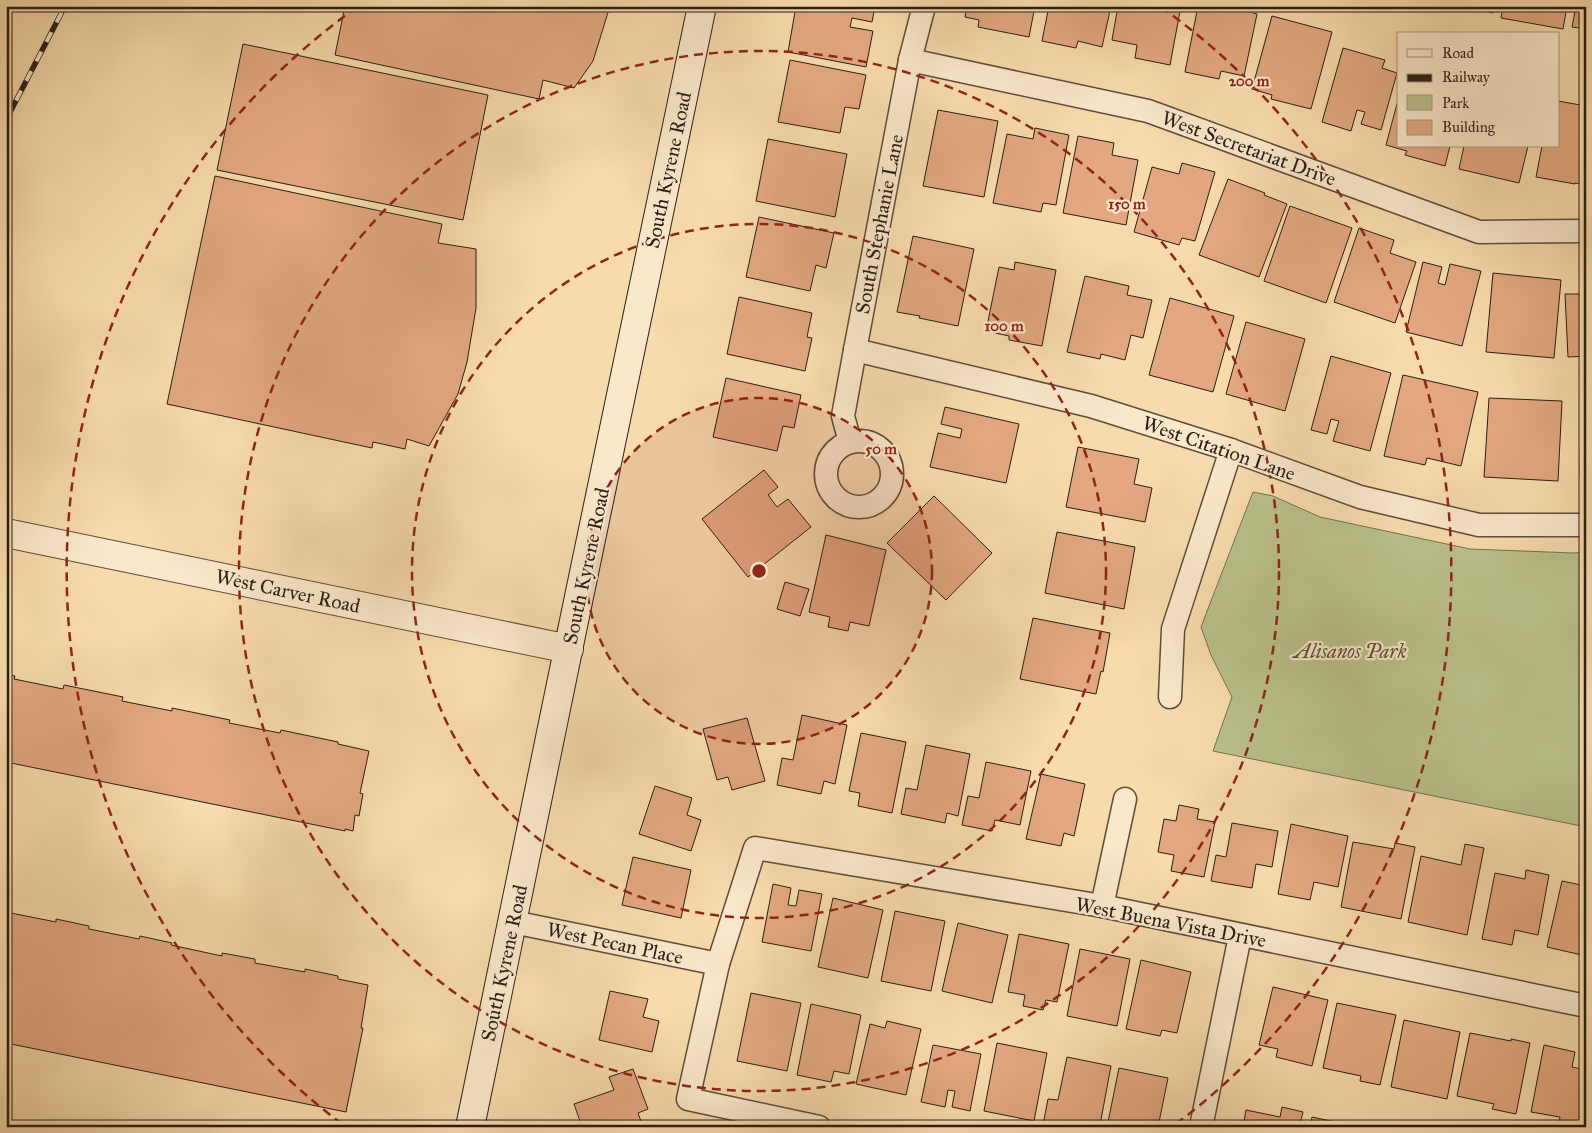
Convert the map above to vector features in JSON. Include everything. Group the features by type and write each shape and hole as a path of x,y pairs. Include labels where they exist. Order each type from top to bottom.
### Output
{"main road":[{"name":"South Kyrene Road","path":"470,1127 702,6"},
{"name":"West Carver Road","path":"6,532 569,649"}],"street":[{"name":"South Stephanie Lane","path":"850,442 843,416 910,60 924,6"},
{"name":"West Secretariat Drive","path":"910,60 1148,111 1479,232 1586,231"},
{"name":"West Citation Lane","path":"855,350 1091,406 1231,450 1360,497 1479,525 1586,525"},
{"path":"1170,697 1173,629 1231,450"},
{"path":"1102,906 1125,799"},
{"name":"West Buena Vista Drive","path":"718,964 755,848 1102,906 1586,1006"},
{"name":"West Pecan Place","path":"513,922 718,964"},
{"path":"1201,1127 1240,936"},
{"path":"718,964 688,1099 819,1127"}],"green space":[{"name":"Alisanos Park","path":"1253,492 1273,496 1320,517 1470,549 1586,552 1586,827 1213,751 1232,697 1211,655 1201,627"}],"building":[{"path":"345,6 610,6 593,61 574,88 543,80 539,99 335,55"},
{"path":"796,6 875,6 872,22 852,18 850,27 873,31 866,67 788,52"},
{"path":"967,6 1035,6 1029,37 978,27 979,20 965,17"},
{"path":"1049,6 1111,6 1102,47 1078,41 1076,48 1042,41"},
{"path":"1118,6 1181,6 1170,65 1135,58 1137,45 1112,40"},
{"path":"1198,6 1243,6 1242,10 1257,14 1244,76 1221,71 1219,79 1185,72"},
{"path":"1460,6 1495,6 1493,13"},
{"path":"1503,6 1567,6 1563,29 1501,18"},
{"path":"1576,6 1586,6 1586,29 1572,27"},
{"path":"1272,16 1332,32 1311,109 1271,99 1272,95 1252,89"},
{"path":"243,44 488,95 463,220 217,170"},
{"path":"1343,48 1385,60 1382,68 1397,73 1381,130 1361,124 1365,112 1357,110 1351,131 1322,122"},
{"path":"790,60 866,75 859,109 845,107 840,133 778,122"},
{"path":"1560,101 1586,106 1586,185 1536,177 1542,148 1560,148"},
{"path":"1397,104 1397,148 1450,148 1445,166 1405,155 1407,151 1386,145"},
{"path":"938,110 998,121 984,197 923,186"},
{"path":"1035,128 1069,135 1056,205 1043,203 1041,212 993,203 1007,134 1033,139"},
{"path":"1078,136 1114,143 1112,155 1138,160 1126,225 1063,213"},
{"path":"768,139 847,154 835,217 756,201"},
{"path":"1464,148 1528,148 1519,183 1459,169"},
{"path":"1182,163 1215,172 1195,241 1182,238 1179,245 1134,232 1152,167 1179,174"},
{"path":"215,176 442,224 438,243 476,249 476,308 467,362 458,394 429,446 407,439 405,449 373,442 372,448 167,404"},
{"path":"1228,179 1265,193 1264,195 1287,204 1259,277 1199,255"},
{"path":"1290,206 1352,228 1326,303 1264,281"},
{"path":"759,217 834,233 826,268 816,265 810,291 746,277"},
{"path":"1359,228 1394,240 1390,253 1416,262 1395,323 1334,302"},
{"path":"913,236 974,249 958,326 897,312"},
{"path":"1015,262 1056,270 1042,346 1009,340 1009,336 986,331 999,267 1014,270"},
{"path":"1423,262 1442,267 1438,283 1445,285 1450,264 1481,271 1462,346 1406,332"},
{"path":"1493,273 1561,280 1554,358 1486,352"},
{"path":"1085,276 1129,286 1127,295 1152,300 1143,338 1131,335 1125,360 1101,354 1100,359 1067,352"},
{"path":"1565,294 1586,294 1586,356 1568,357"},
{"path":"739,297 812,313 807,337 812,338 805,371 727,354"},
{"path":"1170,298 1234,316 1213,392 1149,375"},
{"path":"1246,322 1305,339 1285,411 1226,394"},
{"path":"1331,356 1391,373 1370,451 1333,441 1339,421 1331,419 1327,434 1311,430"},
{"path":"1403,375 1478,392 1461,466 1427,458 1425,465 1384,456"},
{"path":"726,378 801,395 794,428 783,426 777,451 713,437"},
{"path":"1489,398 1562,401 1558,481 1484,477"},
{"path":"1581,400 1586,401 1586,477 1580,477"},
{"path":"945,407 1019,424 1006,483 930,467 938,433 960,438 962,429 941,424"},
{"path":"1078,447 1139,459 1134,484 1152,488 1145,522 1066,507"},
{"path":"764,470 778,487 768,495 777,507 788,499 811,527 748,577 702,519"},
{"path":"934,496 992,553 946,600 887,543"},
{"path":"1057,532 1135,547 1124,609 1045,593"},
{"path":"826,535 886,550 869,626 850,622 848,631 828,627 830,617 809,612"},
{"path":"785,582 809,589 800,616 777,609"},
{"path":"1033,618 1110,633 1103,672 1101,671 1096,694 1020,679"},
{"path":"6,674 15,676 14,679 63,689 64,685 123,697 122,701 172,711 172,708 230,720 229,723 280,733 281,730 338,742 338,744 369,751 360,793 363,794 359,816 355,815 353,831 345,829 345,831 6,762"},
{"path":"802,715 847,725 835,784 824,781 821,794 777,785 782,758 793,760"},
{"path":"747,718 765,781 732,790 728,777 717,780 703,729"},
{"path":"861,733 906,742 892,813 858,806 860,793 849,791"},
{"path":"926,745 970,754 958,816 947,813 945,823 901,814 906,788 917,790"},
{"path":"986,762 1031,771 1020,825 995,820 992,831 962,825 968,796 979,798"},
{"path":"1041,774 1085,784 1074,836 1064,833 1061,846 1026,839"},
{"path":"655,786 692,798 687,815 701,820 691,851 639,834"},
{"path":"1179,805 1199,809 1197,819 1215,822 1204,877 1171,871 1174,855 1158,852 1164,819 1176,821"},
{"path":"1232,823 1278,831 1272,867 1256,864 1252,888 1211,881 1216,855 1226,857"},
{"path":"1291,824 1348,836 1338,887 1314,882 1310,900 1278,894"},
{"path":"1353,842 1394,849 1395,843 1415,847 1401,919 1341,907"},
{"path":"1465,844 1484,848 1467,935 1408,922 1421,856 1461,865"},
{"path":"633,857 691,870 681,918 622,905"},
{"path":"1526,870 1549,875 1538,935 1515,930 1512,945 1482,939 1495,873 1525,879"},
{"path":"1562,881 1586,886 1586,956 1547,947"},
{"path":"773,884 791,888 788,905 796,906 799,890 822,894 811,951 762,942"},
{"path":"833,898 883,910 868,978 818,967"},
{"path":"895,911 945,921 931,991 881,981"},
{"path":"6,912 56,922 56,919 89,926 89,929 139,939 140,936 222,956 222,953 255,959 255,963 305,972 305,969 338,976 338,979 368,985 361,1028 363,1028 346,1112 6,1043"},
{"path":"958,923 1008,935 992,1003 942,991"},
{"path":"1019,934 1069,944 1057,1002 1046,1000 1043,1010 1023,1006 1025,995 1008,992"},
{"path":"1080,949 1130,959 1117,1026 1067,1016"},
{"path":"1141,960 1191,972 1177,1033 1162,1030 1160,1036 1126,1029"},
{"path":"1273,987 1328,1000 1312,1066 1276,1057 1278,1049 1259,1045"},
{"path":"610,991 648,999 643,1017 659,1021 652,1052 599,1040"},
{"path":"751,993 801,1003 787,1071 737,1061"},
{"path":"1337,1003 1396,1015 1380,1085 1360,1081 1361,1076 1323,1068"},
{"path":"811,1004 861,1015 849,1074 834,1071 831,1082 797,1075"},
{"path":"1404,1020 1460,1032 1447,1099 1391,1087"},
{"path":"887,1021 921,1029 906,1095 856,1084 870,1024 885,1028"},
{"path":"1470,1033 1530,1043 1516,1114 1492,1109 1494,1104 1457,1096"},
{"path":"997,1043 1047,1053 1034,1121 984,1111"},
{"path":"933,1045 981,1054 970,1111 952,1107 955,1091 948,1090 945,1107 921,1102"},
{"path":"1544,1045 1575,1052 1572,1067 1586,1070 1586,1114 1583,1127 1558,1126 1560,1117 1531,1112"},
{"path":"1067,1057 1111,1066 1100,1125 1089,1123 1088,1127 1049,1127 1043,1125 1048,1099 1058,1100"},
{"path":"1119,1068 1168,1078 1158,1127 1107,1127"},
{"path":"633,1069 648,1109 638,1113 643,1127 582,1127 574,1104 614,1090 609,1077"},
{"path":"1282,1107 1303,1112 1299,1127 1243,1127 1246,1110 1280,1117"},
{"path":"1312,1117 1359,1127 1310,1127"}],"railway":[{"path":"6,120 65,6"}]}
